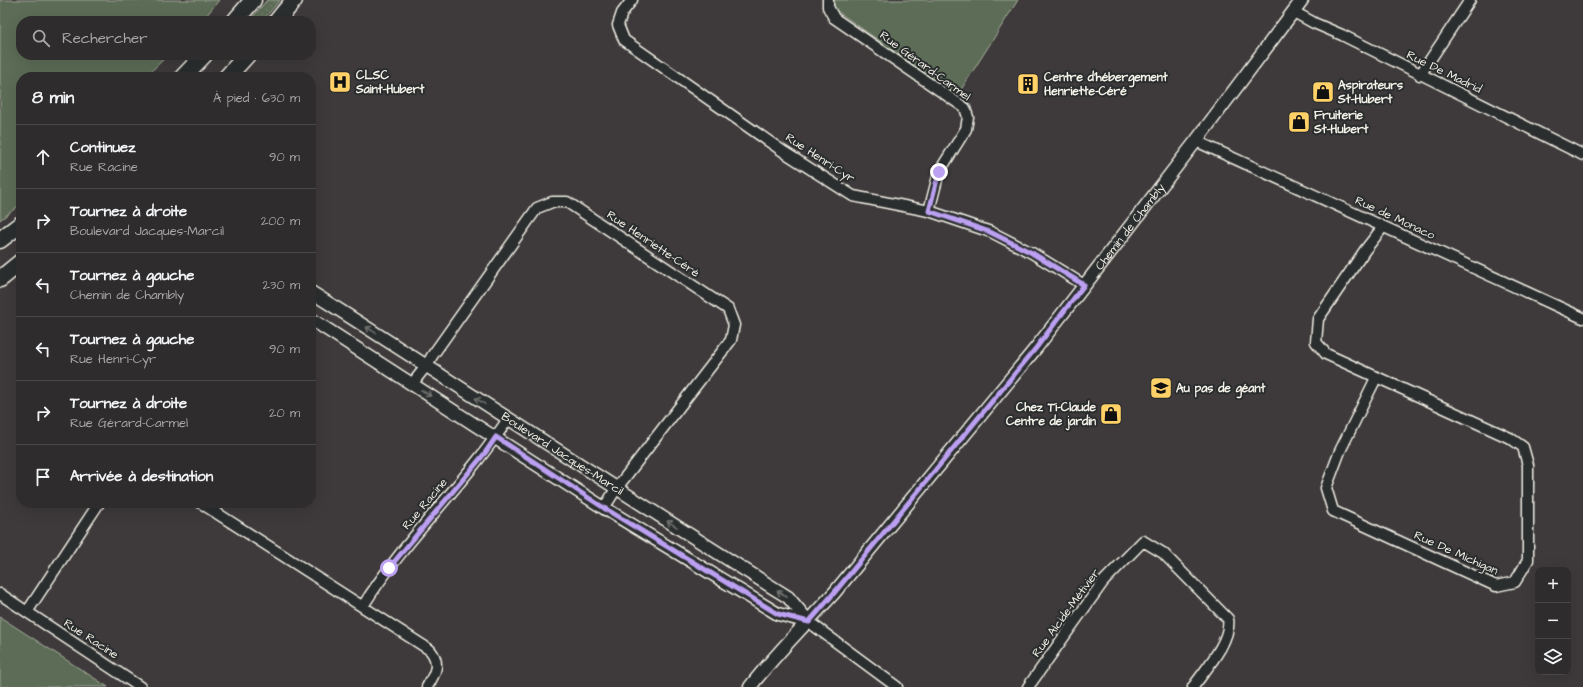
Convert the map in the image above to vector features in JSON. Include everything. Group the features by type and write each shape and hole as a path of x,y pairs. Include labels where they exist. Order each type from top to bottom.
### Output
{"main road":[{"path":"239,16 253,0"},
{"path":"281,16 294,0"},
{"path":"188,72 199,60"},
{"path":"232,72 242,60"},
{"path":"0,240 16,228"},
{"path":"0,279 16,266"}],"street":[{"name":"Rue Henri-Cyr","path":"632,0 622,13 618,25 624,40 784,152 853,196 929,211 990,232 1032,253 1084,285"},
{"name":"Rue Gérard-Carmel","path":"828,0 828,7 834,18 965,108 968,117 966,129 939,172 929,211"},
{"name":"Chemin de Chambly","path":"750,687 786,643 809,622 834,593 1036,348 1196,141 1302,0"},
{"path":"1420,74 1470,0"},
{"name":"Rue De Madrid","path":"1294,12 1583,155"},
{"name":"Rue de Monaco","path":"1196,141 1583,318"},
{"name":"Rue Henriette-Céré","path":"412,384 427,366 432,356 537,208 552,202 567,202 728,309 734,325 730,340 616,489 604,508"},
{"name":"Rue De Michigan","path":"1376,378 1340,451 1326,488 1333,511 1496,586 1515,582 1528,560 1528,465 1523,447 1510,438 1326,354 1316,342 1318,320 1365,250 1383,227"},
{"name":"Boulevard Jacques-Marcil","path":"316,295 616,489 788,597 809,622 897,687"},
{"name":"Boulevard Jacques-Marcil","path":"316,322 604,508 778,614 809,622"},
{"name":"Rue Racine","path":"363,606 382,577 485,453 508,419"},
{"path":"27,612 96,508"},
{"path":"209,508 426,647 436,660 436,671 427,687"},
{"name":"Rue Alcide-Métivier","path":"1028,687 1103,582 1143,541 1163,553 1228,619 1230,627 1222,646 1193,687"},
{"name":"Rue Racine","path":"0,594 140,687"}],"green space":[{"path":"0,0 219,0 206,16 16,16 16,60 163,60 150,72 16,72 16,208 0,220"},
{"path":"267,0 280,0 266,16 253,16"},
{"path":"833,0 1018,0 957,96 830,6"},
{"path":"0,617 108,687 0,687"}],"place":[{"name":"CLSC Saint-Hubert","path":"340,82"},
{"name":"Centre d'hébergement Henriette-Céré","path":"1028,84"},
{"name":"Aspirateurs St-Hubert","path":"1323,92"},
{"name":"Fruiterie St-Hubert","path":"1299,122"},
{"name":"Au pas de géant","path":"1161,388"},
{"name":"Chez Ti-Claude Centre de jardin","path":"1111,414"}],"route":[{"path":"389,568 485,453 496,437 604,508 778,614 809,622 1036,348 1084,285 1032,253 990,232 929,211 939,172"}]}
